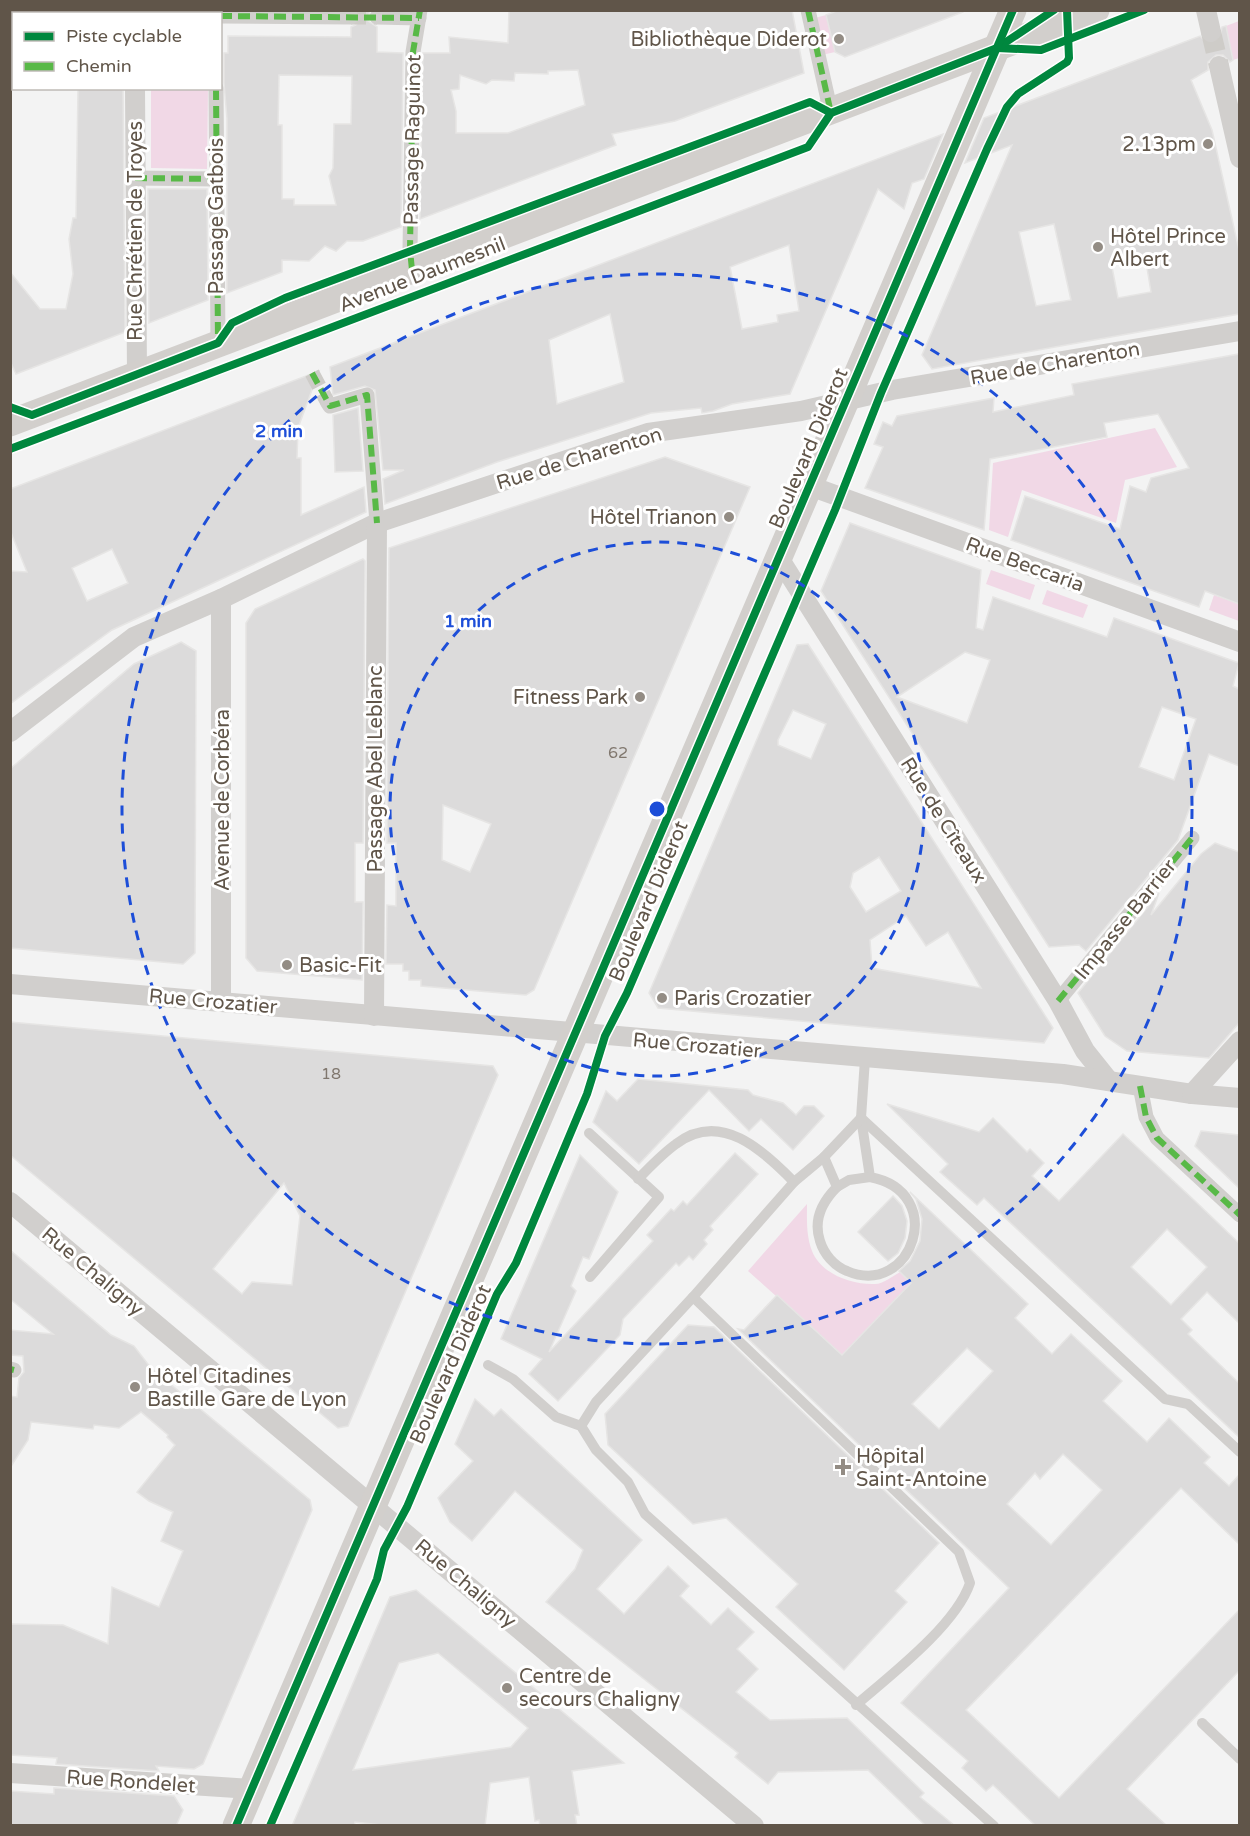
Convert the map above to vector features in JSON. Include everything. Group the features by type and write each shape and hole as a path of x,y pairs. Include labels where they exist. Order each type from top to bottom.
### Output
{"main road":[{"name":"Boulevard Diderot","path":"236,1826 1013,10"},
{"name":"Avenue Daumesnil","path":"10,423 831,113 1095,10"}],"street":[{"path":"808,10 831,113"},
{"path":"1206,10 1211,32"},
{"path":"377,17 420,14"},
{"name":"Passage Raguinot","path":"412,270 410,250 413,52 420,14"},
{"path":"222,16 351,17"},
{"path":"1219,66 1239,158"},
{"name":"Rue Chrétien de Troyes","path":"135,90 136,374"},
{"name":"Passage Gatbois","path":"216,90 218,343"},
{"path":"135,178 216,179"},
{"name":"Rue de Charenton","path":"10,732 134,637 221,599 377,523 648,433 846,402 892,390 1239,331"},
{"path":"328,403 330,406 367,394 377,523"},
{"name":"Rue Beccaria","path":"810,486 1239,642"},
{"name":"Passage Abel Leblanc","path":"374,1016 377,523"},
{"name":"Rue de Cîteaux","path":"779,558 1058,1000 1085,1051 1108,1081"},
{"name":"Avenue de Corbéra","path":"220,1002 221,599"},
{"name":"Impasse Barrier","path":"1058,1000 1192,838"},
{"name":"Rue Crozatier","path":"10,984 865,1059 1063,1074 1192,1094 1239,1098"},
{"path":"1192,1094 1239,1041"},
{"path":"1140,1086 1146,1117 1157,1138 1239,1215"},
{"name":"Rue Chaligny","path":"10,1202 373,1504 754,1826"},
{"name":"Rue Rondelet","path":"10,1773 251,1789"}],"lane":[{"name":"Avenue Daumesnil","path":"997,48 1041,50 1144,10"},
{"path":"865,1059 861,1118 870,1177"},
{"path":"581,1426 596,1401 693,1297 794,1182 824,1157 861,1118"},
{"path":"861,1118 1165,1399 1188,1404 1239,1452"},
{"path":"638,1179 676,1144 699,1133 714,1130 740,1136 794,1182"},
{"path":"589,1133 658,1197 590,1278"},
{"path":"824,1157 837,1187"},
{"path":"870,1177 890,1183 901,1190 914,1211 916,1224 909,1252 891,1269 865,1276 844,1270 826,1254 820,1243 817,1223 820,1209 826,1198 837,1187 849,1180 870,1177"},
{"path":"693,1297 959,1552 970,1583 959,1607 901,1667 856,1705"},
{"path":"488,1365 513,1379 556,1417 581,1426 596,1450 628,1482 645,1514 994,1826"},
{"path":"1202,1723 1239,1759"}],"shaded area":[{"path":"152,11 209,11 209,12"},
{"path":"826,15 835,52 822,55 815,18"},
{"path":"1239,21 1239,58 1233,60 1226,26"},
{"path":"151,90 208,90 207,169 151,168"},
{"path":"1155,428 1177,467 1125,480 1116,523 1022,490 1008,537 989,530 993,463"},
{"path":"991,570 1035,585 1030,600 986,584"},
{"path":"1047,590 1088,605 1083,618 1042,604"},
{"path":"1214,595 1239,604 1239,621 1209,610"},
{"path":"807,1204 808,1234 812,1251 822,1266 830,1272 847,1280 866,1284 881,1283 900,1272 915,1279 851,1363 748,1271"}],"building":[{"path":"358,10 370,10 368,21 377,27 377,52 403,53 401,227 363,241 347,241 336,251 325,246 309,261 282,260 282,272 227,293 227,119 224,53 228,53 228,36 351,37 351,27 356,25 361,18","holes":["279,75 352,76 351,124 334,124 333,168 329,176 336,205 294,205 294,199 282,199 282,125 278,125"]},
{"path":"509,10 792,10 804,73 675,121 612,134 616,145 420,219 423,53 450,53 449,37 508,43","holes":["578,70 585,105 508,133 456,133 456,111 451,90 459,89 460,75 486,84 492,80 514,81 515,73 548,74 548,71"]},
{"path":"839,10 963,10 963,12 845,57 835,52 826,15"},
{"path":"1226,26 1233,60 1230,62 1223,55 1216,55 1208,62 1208,70 1191,80 1212,130 1239,250 1239,314 932,369 922,355 1012,145 965,163 984,118 1200,36 1207,43 1214,44 1220,40 1222,27","holes":["1054,224 1071,300 1036,306 1019,232","1145,256 1151,292 1118,298 1111,262"]},
{"path":"78,90 123,90 125,332 16,374 10,361 10,272 40,309 66,309 73,274 69,239 73,218 76,218"},
{"path":"943,134 924,179 912,183 904,209 878,189 790,394 732,404 702,413 701,408 651,413 497,462 385,504 383,479 404,470 383,470 375,390 365,386 333,395 330,367","holes":["789,245 799,311 777,315 778,322 742,329 730,267","610,314 624,382 557,404 549,340"]},
{"path":"148,189 207,189 208,300 149,323"},
{"path":"1239,354 1239,604 1205,591 1199,607 1011,540 1025,496 1120,529 1130,486 1146,492 1151,478 1189,468 1158,414 1104,423 1107,437 990,459 984,530 865,488 883,447 874,444 883,422 892,426 897,416 994,398 993,412 1074,395 1072,384"},
{"path":"319,371 298,428 297,458 301,458 301,515 364,487 366,512 112,630 10,704 10,571 27,572 10,530 10,489","holes":["112,549 128,583 87,601 72,568"]},
{"path":"358,408 363,471 335,472 333,415"},
{"path":"665,457 750,487 534,990 526,995 421,986 421,980 409,980 409,971 403,971 403,964 386,964 387,905 396,906 396,843 387,843 389,548","holes":["443,805 491,824 470,872 442,860"]},
{"path":"850,523 981,570 976,628 983,630 993,597 1107,637 1114,618 1239,663 1233,686 1239,689 1239,766 1209,754 1178,840 1086,951 1079,945 1049,947 821,591","holes":["965,652 990,660 967,723 897,697","1162,707 1196,719 1174,780 1139,767"]},
{"path":"363,559 365,561 363,843 355,843 355,902 363,902 362,980 257,971 246,958 246,623 255,609"},
{"path":"181,642 196,651 195,953 183,964 10,948 10,769 134,664"},
{"path":"808,644 1053,1028 1044,1043 658,1008 649,993 797,645","holes":["793,710 826,724 811,759 778,745 778,740","879,857 901,891 866,912 850,887 853,873","906,916 926,946 948,932 981,988 872,968 870,940"]},
{"path":"1215,843 1239,852 1239,1023 1209,1058 1127,1051 1105,1036 1078,993 1159,893 1151,915 1201,854"},
{"path":"10,1022 493,1066 498,1075 348,1426 338,1428 10,1155","holes":["284,1183 300,1216 292,1285 252,1282 242,1294 213,1269"]},
{"path":"638,1079 748,1090 753,1095 783,1103 796,1115 804,1106 814,1106 824,1116 793,1150 761,1119 749,1131 709,1090 639,1164 593,1122 606,1091 617,1101"},
{"path":"887,1104 979,1132 993,1118 1027,1152 1030,1149 1044,1163 1032,1176 1059,1201 1123,1134 1194,1200 1239,1243 1239,1323 1207,1292 1181,1319 1192,1330 1188,1334 1239,1383 1239,1437 984,1198 977,1205 940,1172 948,1164","holes":["1167,1229 1207,1267 1171,1305 1131,1267"]},
{"path":"1201,1131 1239,1135 1239,1188 1195,1146"},
{"path":"735,1153 758,1174 710,1226 713,1230 704,1240 707,1244 693,1260 689,1256 679,1266 676,1263 623,1319 620,1335 558,1401 529,1374 542,1359 501,1339 580,1155 618,1192 589,1259 583,1257 571,1286 576,1291 549,1352 653,1241 647,1235 671,1209 674,1211 683,1201 687,1205"},
{"path":"910,1192 1028,1304 1015,1318 1052,1354 1071,1334 1122,1381 1103,1401 1147,1442 1169,1418 1210,1457 1204,1463 1229,1486 1239,1475 1239,1544 1181,1488 966,1710 1059,1798 1239,1610 1239,1671 1127,1789 1167,1826 1036,1826 993,1785 986,1791 962,1768 968,1761 901,1703 1009,1588 738,1329 744,1330 777,1295 842,1355 911,1283 899,1271 910,1261 920,1241 922,1219 916,1199","holes":["967,1348 993,1371 939,1429 912,1404","1063,1454 1102,1490 1051,1545 1007,1504 1035,1473 1040,1479"]},
{"path":"893,1196 902,1206 907,1221 905,1238 898,1253 888,1261 858,1232"},
{"path":"10,1250 111,1335 134,1346 151,1368 310,1500 312,1510 203,1764 194,1769 156,1766 159,1771 56,1764 57,1758 10,1755 10,1624 63,1625 108,1644 112,1587 159,1607 183,1551 161,1541 173,1512 149,1501 137,1492 175,1445 167,1437 168,1435 141,1412 119,1428 94,1425 93,1429 31,1422 28,1440 10,1468 10,1396 17,1397 19,1378 24,1372 23,1356 10,1355 10,1330 53,1334 10,1299"},
{"path":"688,1325 714,1327 939,1543 895,1591 907,1602 844,1670 776,1607 798,1584 726,1518 693,1524 608,1445 605,1414"},
{"path":"475,1399 494,1416 501,1409 642,1540 597,1589 624,1614 668,1566 689,1586 680,1596 711,1625 728,1608 754,1632 737,1649 758,1669 736,1692 770,1720 847,1718 924,1793 920,1797 955,1826 926,1826 868,1770 778,1772 768,1784 735,1757 738,1753 546,1602 575,1569 583,1550 515,1491 472,1541 450,1522 438,1498 473,1461 455,1444"},
{"name":"Centre de secours Chaligny","path":"416,1590 624,1763 572,1771 579,1815 575,1815 577,1826 540,1826 539,1820 535,1821 529,1777 490,1783 485,1826 390,1826 355,1822 354,1826 292,1826 390,1597","holes":["438,1653 528,1728 511,1747 353,1770 399,1663"]},
{"path":"54,1788 174,1796 183,1810 176,1826 10,1826 10,1791 54,1794"}],"tunnel":[{"path":"351,17 377,17"},
{"path":"1211,32 1219,66"},
{"path":"312,373 328,403"}],"marked path":[{"path":"412,270 410,250 413,52 420,10"},
{"path":"808,10 831,113"},
{"path":"222,16 419,18"},
{"path":"216,90 218,343"},
{"path":"135,178 216,179"},
{"path":"312,373 330,406 367,395 377,523"},
{"path":"1058,1001 1192,838"},
{"path":"1140,1086 1146,1117 1157,1138 1240,1215"},
{"path":"10,1369 14,1370"}],"cycle path":[{"path":"236,1826 1013,10"},
{"path":"10,449 808,147 831,113 997,48 1054,10"},
{"path":"270,1826 377,1579 384,1550 407,1507 497,1294 516,1263 587,1094 605,1036 627,993 835,510 881,393 987,149 1007,107 1018,94 1067,62 1069,58 1067,10"},
{"path":"997,48 1041,50 1144,10"},
{"path":"10,407 32,415 218,343 232,323 285,298 810,102 831,113"}],"place":[{"name":"Bibliothèque Diderot","path":"839,39"},
{"name":"2.13pm","path":"1208,144"},
{"name":"Hôtel Prince Albert","path":"1098,247"},
{"name":"Hôtel Trianon","path":"729,517"},
{"name":"Fitness Park","path":"640,697"},
{"name":"Basic-Fit","path":"287,965"},
{"name":"Paris Crozatier","path":"662,998"},
{"name":"Hôtel Citadines Bastille Gare de Lyon","path":"135,1387"},
{"name":"Hôpital Saint-Antoine","path":"843,1467"},
{"name":"Centre de secours Chaligny","path":"507,1688"}]}
